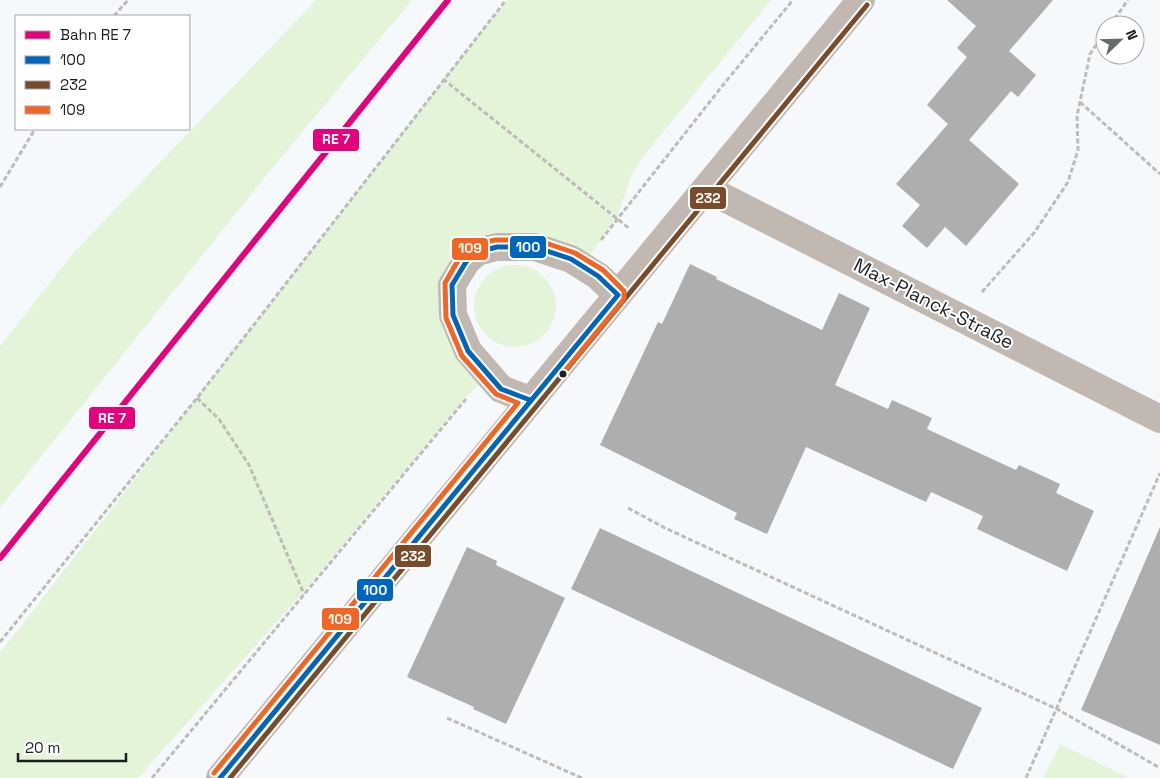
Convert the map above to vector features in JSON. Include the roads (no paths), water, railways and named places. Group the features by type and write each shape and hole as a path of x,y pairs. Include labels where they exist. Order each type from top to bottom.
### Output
{"street":[{"path":"220,778 530,400 708,189 861,0"},
{"name":"Max-Planck-Straße","path":"708,189 1160,418"},
{"path":"530,400 501,390 468,351 453,315 452,286 466,262 477,252 497,247 535,247 571,260 598,276 618,295"}]}
